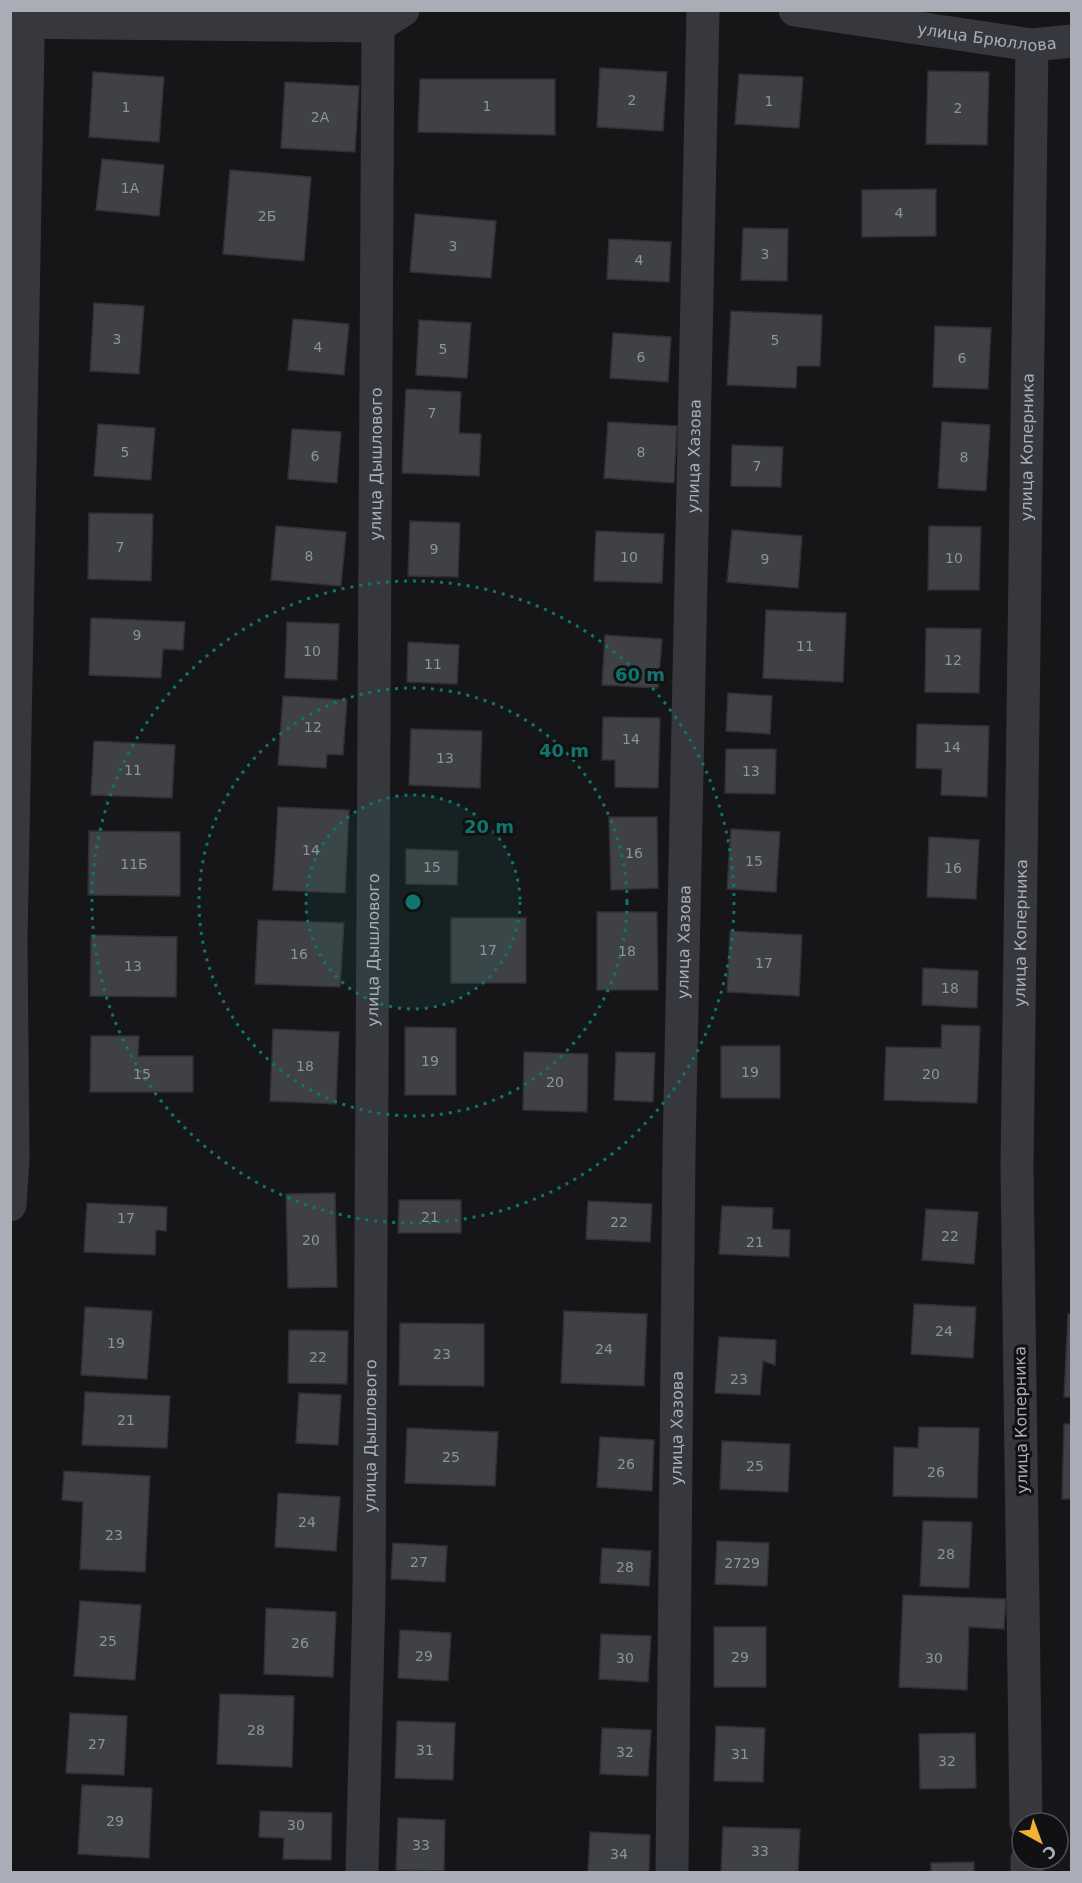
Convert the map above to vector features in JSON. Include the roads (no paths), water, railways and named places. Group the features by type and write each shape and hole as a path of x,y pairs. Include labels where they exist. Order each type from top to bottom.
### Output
{"street":[{"name":"улица Хазова","path":"672,1872 679,1139 703,10"},
{"name":"улица Брюллова","path":"795,10 1032,45 1071,41"},
{"path":"10,1205 13,1159 11,941 28,44 14,18 391,18"},
{"name":"улица Дышлового","path":"362,1872 369,1596 391,18"},
{"name":"улица Коперника","path":"1026,1811 1017,1167 1032,45"}]}
